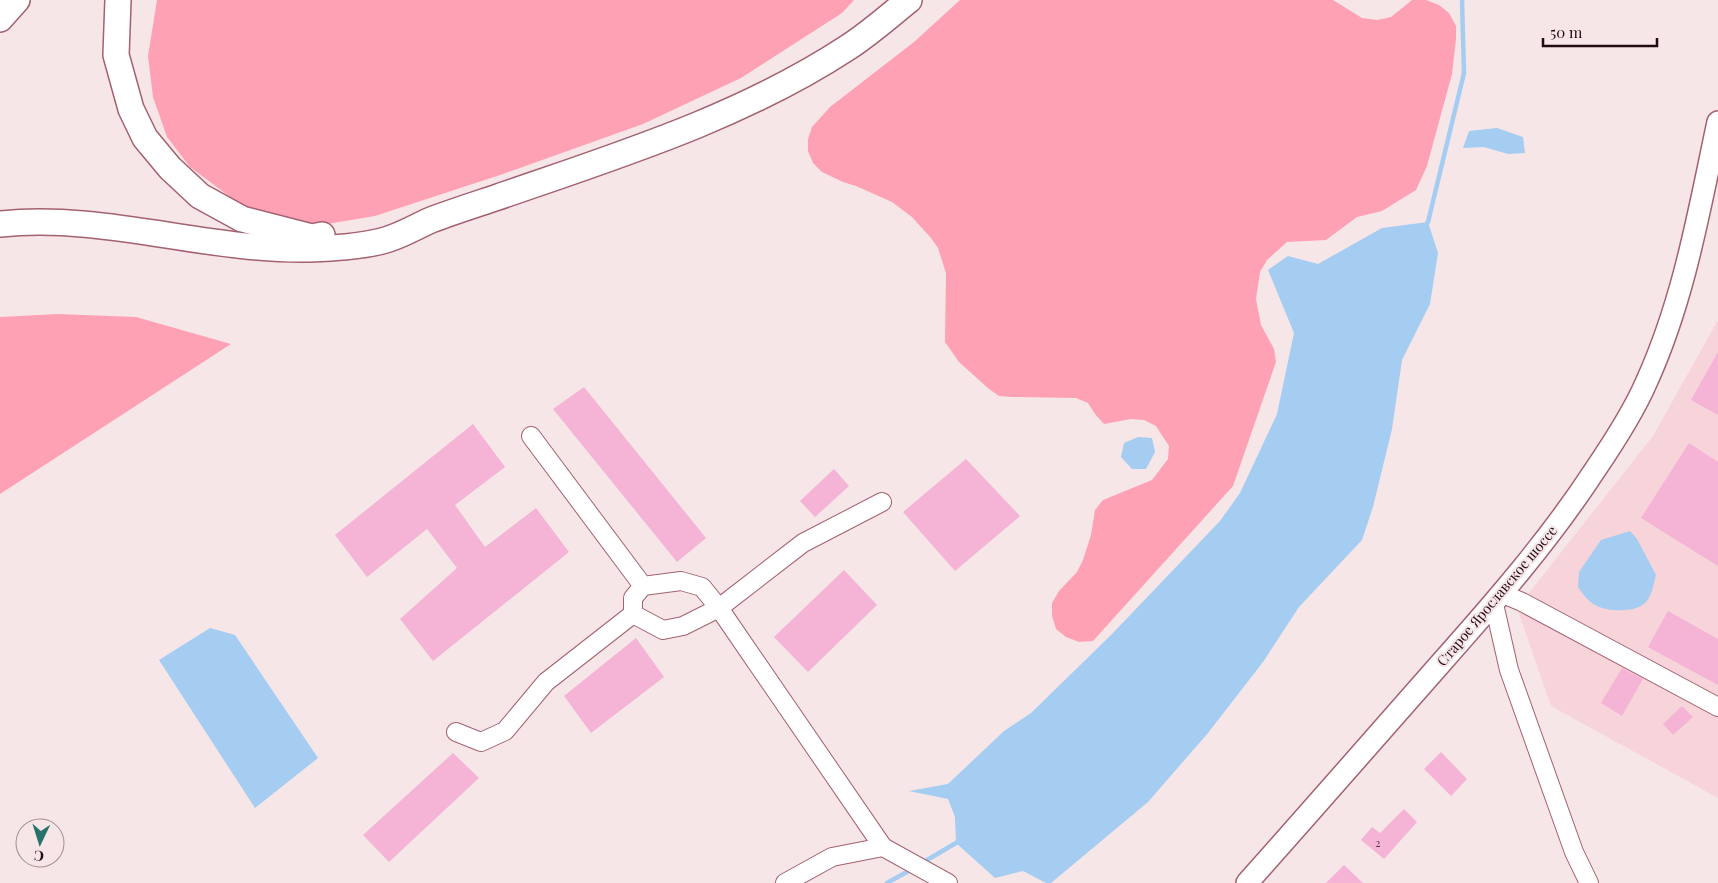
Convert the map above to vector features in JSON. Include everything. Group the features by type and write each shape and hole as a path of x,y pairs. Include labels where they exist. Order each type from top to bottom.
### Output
{"highway":[{"path":"0,19 17,0"},
{"path":"118,0 116,56 131,109 145,138 170,168 200,196 242,219 312,237 431,220"},
{"path":"0,224 45,223 110,226 234,244 306,249 344,247 384,241 431,220 643,146 724,114 788,82 848,47 909,0"}],"main road":[{"name":"Старое Ярославское шоссе","path":"1247,883 1498,599 1586,485 1628,419 1645,386 1673,316 1690,251 1718,122"}],"lane":[{"path":"531,436 643,586"},
{"path":"633,614 663,630 683,626 719,608 803,544 882,502"},
{"path":"633,614 633,598 643,586 682,581 702,587 719,608 883,847 948,883"},
{"path":"1588,883 1574,852 1509,670 1498,599 1530,607 1718,708"},
{"path":"456,732 481,742 505,731 546,682 633,614"},
{"path":"785,883 832,857 883,847"}],"shaded area":[{"path":"157,0 854,0 842,13 741,78 643,124 500,175 375,216 327,224 275,219 237,202 190,167 167,137 153,97 148,56"},
{"path":"960,0 1333,0 1362,18 1377,20 1391,17 1412,0 1426,0 1439,5 1449,13 1456,26 1452,74 1427,166 1416,190 1382,211 1357,217 1326,240 1287,242 1267,260 1260,272 1256,299 1261,325 1274,349 1276,362 1233,486 1093,641 1079,642 1066,637 1056,629 1052,616 1052,603 1059,591 1077,572 1083,560 1091,535 1095,510 1103,500 1152,480 1168,459 1169,446 1156,426 1144,420 1131,419 1104,424 1088,403 1076,398 999,396 989,389 959,362 945,342 946,273 938,248 931,238 912,217 892,202 822,172 813,163 808,151 808,139 812,127 830,107 914,42"},
{"path":"58,314 136,317 231,344 0,494 0,317"},
{"path":"1718,320 1718,798 1551,706 1517,608 1653,436"}],"water":[{"path":"1497,128 1523,137 1525,153 1508,154 1484,147 1463,148 1469,131"},
{"path":"1428,222 1438,253 1430,304 1402,360 1392,429 1373,507 1362,540 1299,607 1263,662 1208,733 1148,802 1051,883 1046,883 1023,871 995,878 956,843 955,817 948,799 909,791 948,784 1004,731 1031,713 1111,635 1220,521 1240,493 1277,414 1294,333 1268,270 1288,256 1318,264 1382,228"},
{"path":"1138,437 1152,438 1155,452 1146,469 1132,469 1121,457 1124,443"},
{"path":"1630,531 1637,539 1656,575 1650,595 1643,605 1637,608 1616,610 1597,606 1588,600 1578,587 1579,572 1601,540"},
{"path":"210,628 235,635 318,758 255,808 159,660"}],"building":[{"path":"1718,352 1718,415 1691,400"},
{"path":"584,387 706,538 677,562 553,409"},
{"path":"473,424 505,467 455,505 485,547 536,508 569,552 433,661 400,619 457,568 427,529 367,577 335,535"},
{"path":"1689,443 1718,462 1718,566 1641,518"},
{"path":"966,459 1020,516 955,571 903,512"},
{"path":"834,469 849,486 815,517 800,501"},
{"path":"844,570 877,605 808,672 774,637"},
{"path":"1668,611 1718,639 1718,685 1648,647"},
{"path":"636,638 664,677 591,733 564,696"},
{"path":"1622,668 1643,679 1622,716 1601,703"},
{"path":"1682,706 1693,717 1673,735 1663,724"},
{"path":"1441,752 1467,779 1451,796 1424,769"},
{"path":"453,753 479,778 389,862 363,835"},
{"path":"1404,809 1417,822 1384,859 1361,840 1372,827 1380,833"},
{"path":"1344,865 1363,883 1326,883"}],"waterway":[{"path":"1425,226 1428,222 1464,73 1462,0"},
{"path":"922,863 961,840"},
{"path":"887,883 914,868"}]}
